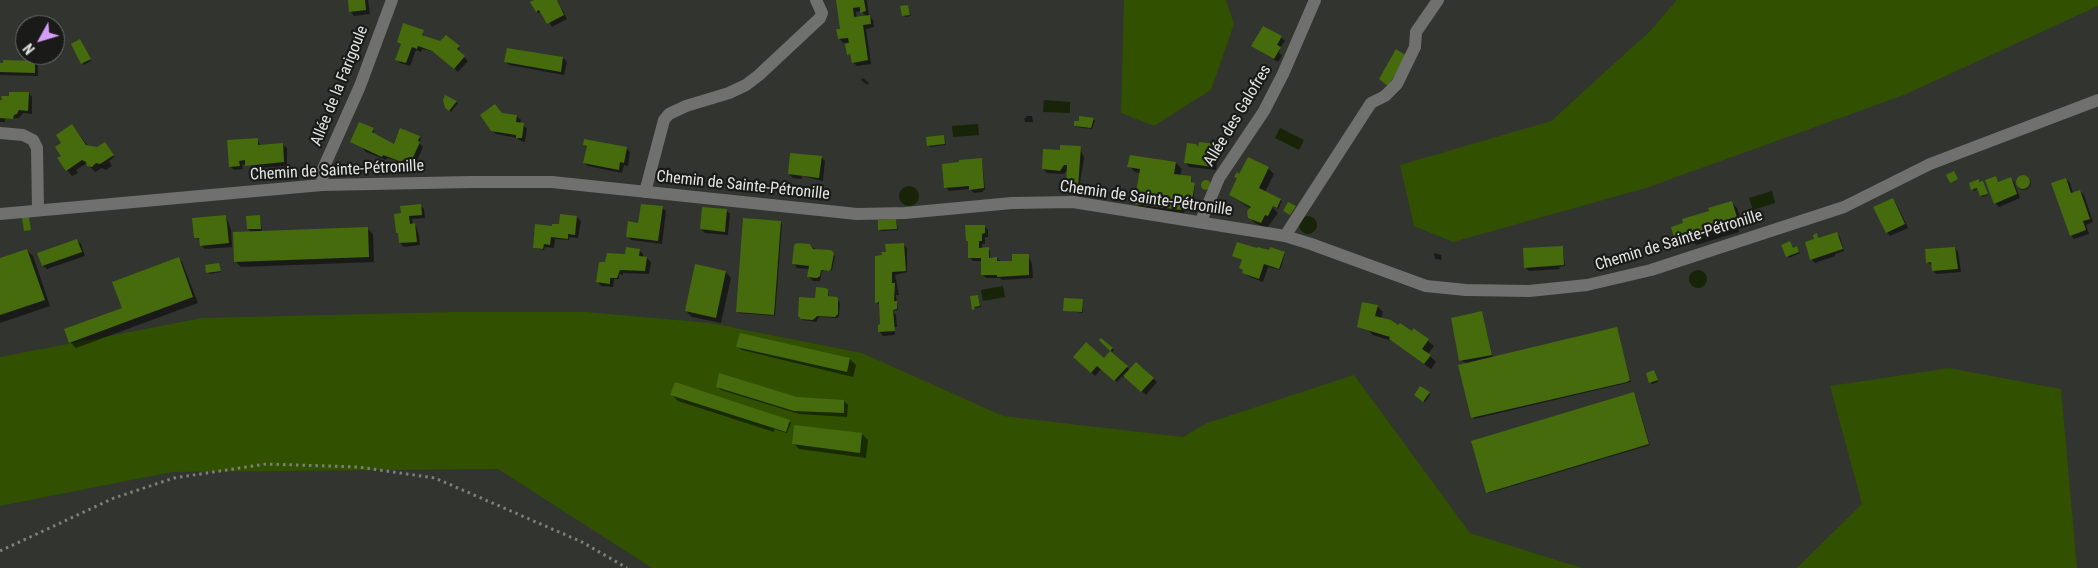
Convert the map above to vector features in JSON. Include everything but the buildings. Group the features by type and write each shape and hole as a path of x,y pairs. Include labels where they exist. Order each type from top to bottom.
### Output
{"street":[{"name":"Allée de la Farigoule","path":"322,185 323,169 360,86 392,0"},
{"path":"645,192 664,120 669,114 686,106 729,93 759,76 820,18 822,13 816,0"},
{"name":"Allée des Galofres","path":"1201,221 1219,178 1264,110 1283,74 1315,0"},
{"path":"1285,236 1371,103 1385,96 1397,84 1414,48 1416,32 1438,0"},
{"name":"Chemin de Sainte-Pétronille","path":"0,214 322,185 552,182 857,214 905,213 1012,203 1073,202 1201,221 1285,236 1426,286 1466,290 1528,291 1587,285 1651,270 1844,207 1930,164 2098,100"},
{"path":"0,132 24,135 33,140 37,148 38,210"}],"path":[{"path":"0,551 114,498 174,478 266,464 358,466 435,478 582,542 627,568"}],"green space":[{"path":"1124,0 1226,0 1234,24 1211,90 1154,126 1121,113"},
{"path":"1677,0 2098,0 2098,6 1904,95 1646,188 1453,242 1414,226 1400,165 1551,121 1650,31"},
{"path":"453,312 587,312 710,323 862,353 1003,416 1183,437 1207,423 1354,375 1470,533 1582,568 652,568 498,469 172,472 0,506 0,357 202,318"},
{"path":"1949,368 2061,389 2077,568 1797,568 1862,504 1830,386"}],"shaded area":[{"path":"1044,100 1070,102 1070,113 1043,112"},
{"path":"978,124 979,135 953,137 952,126"},
{"path":"1280,128 1304,140 1299,150 1275,138"},
{"path":"909,186 916,189 919,196 916,203 909,206 902,203 899,196 902,189"},
{"path":"1772,191 1775,203 1753,210 1749,198"},
{"path":"1304,216 1312,216 1317,221 1315,232 1304,234 1299,229 1299,221"},
{"path":"1698,270 1704,273 1707,279 1704,285 1698,288 1692,285 1689,279 1692,273"},
{"path":"1003,286 1005,297 983,301 981,290"}]}
